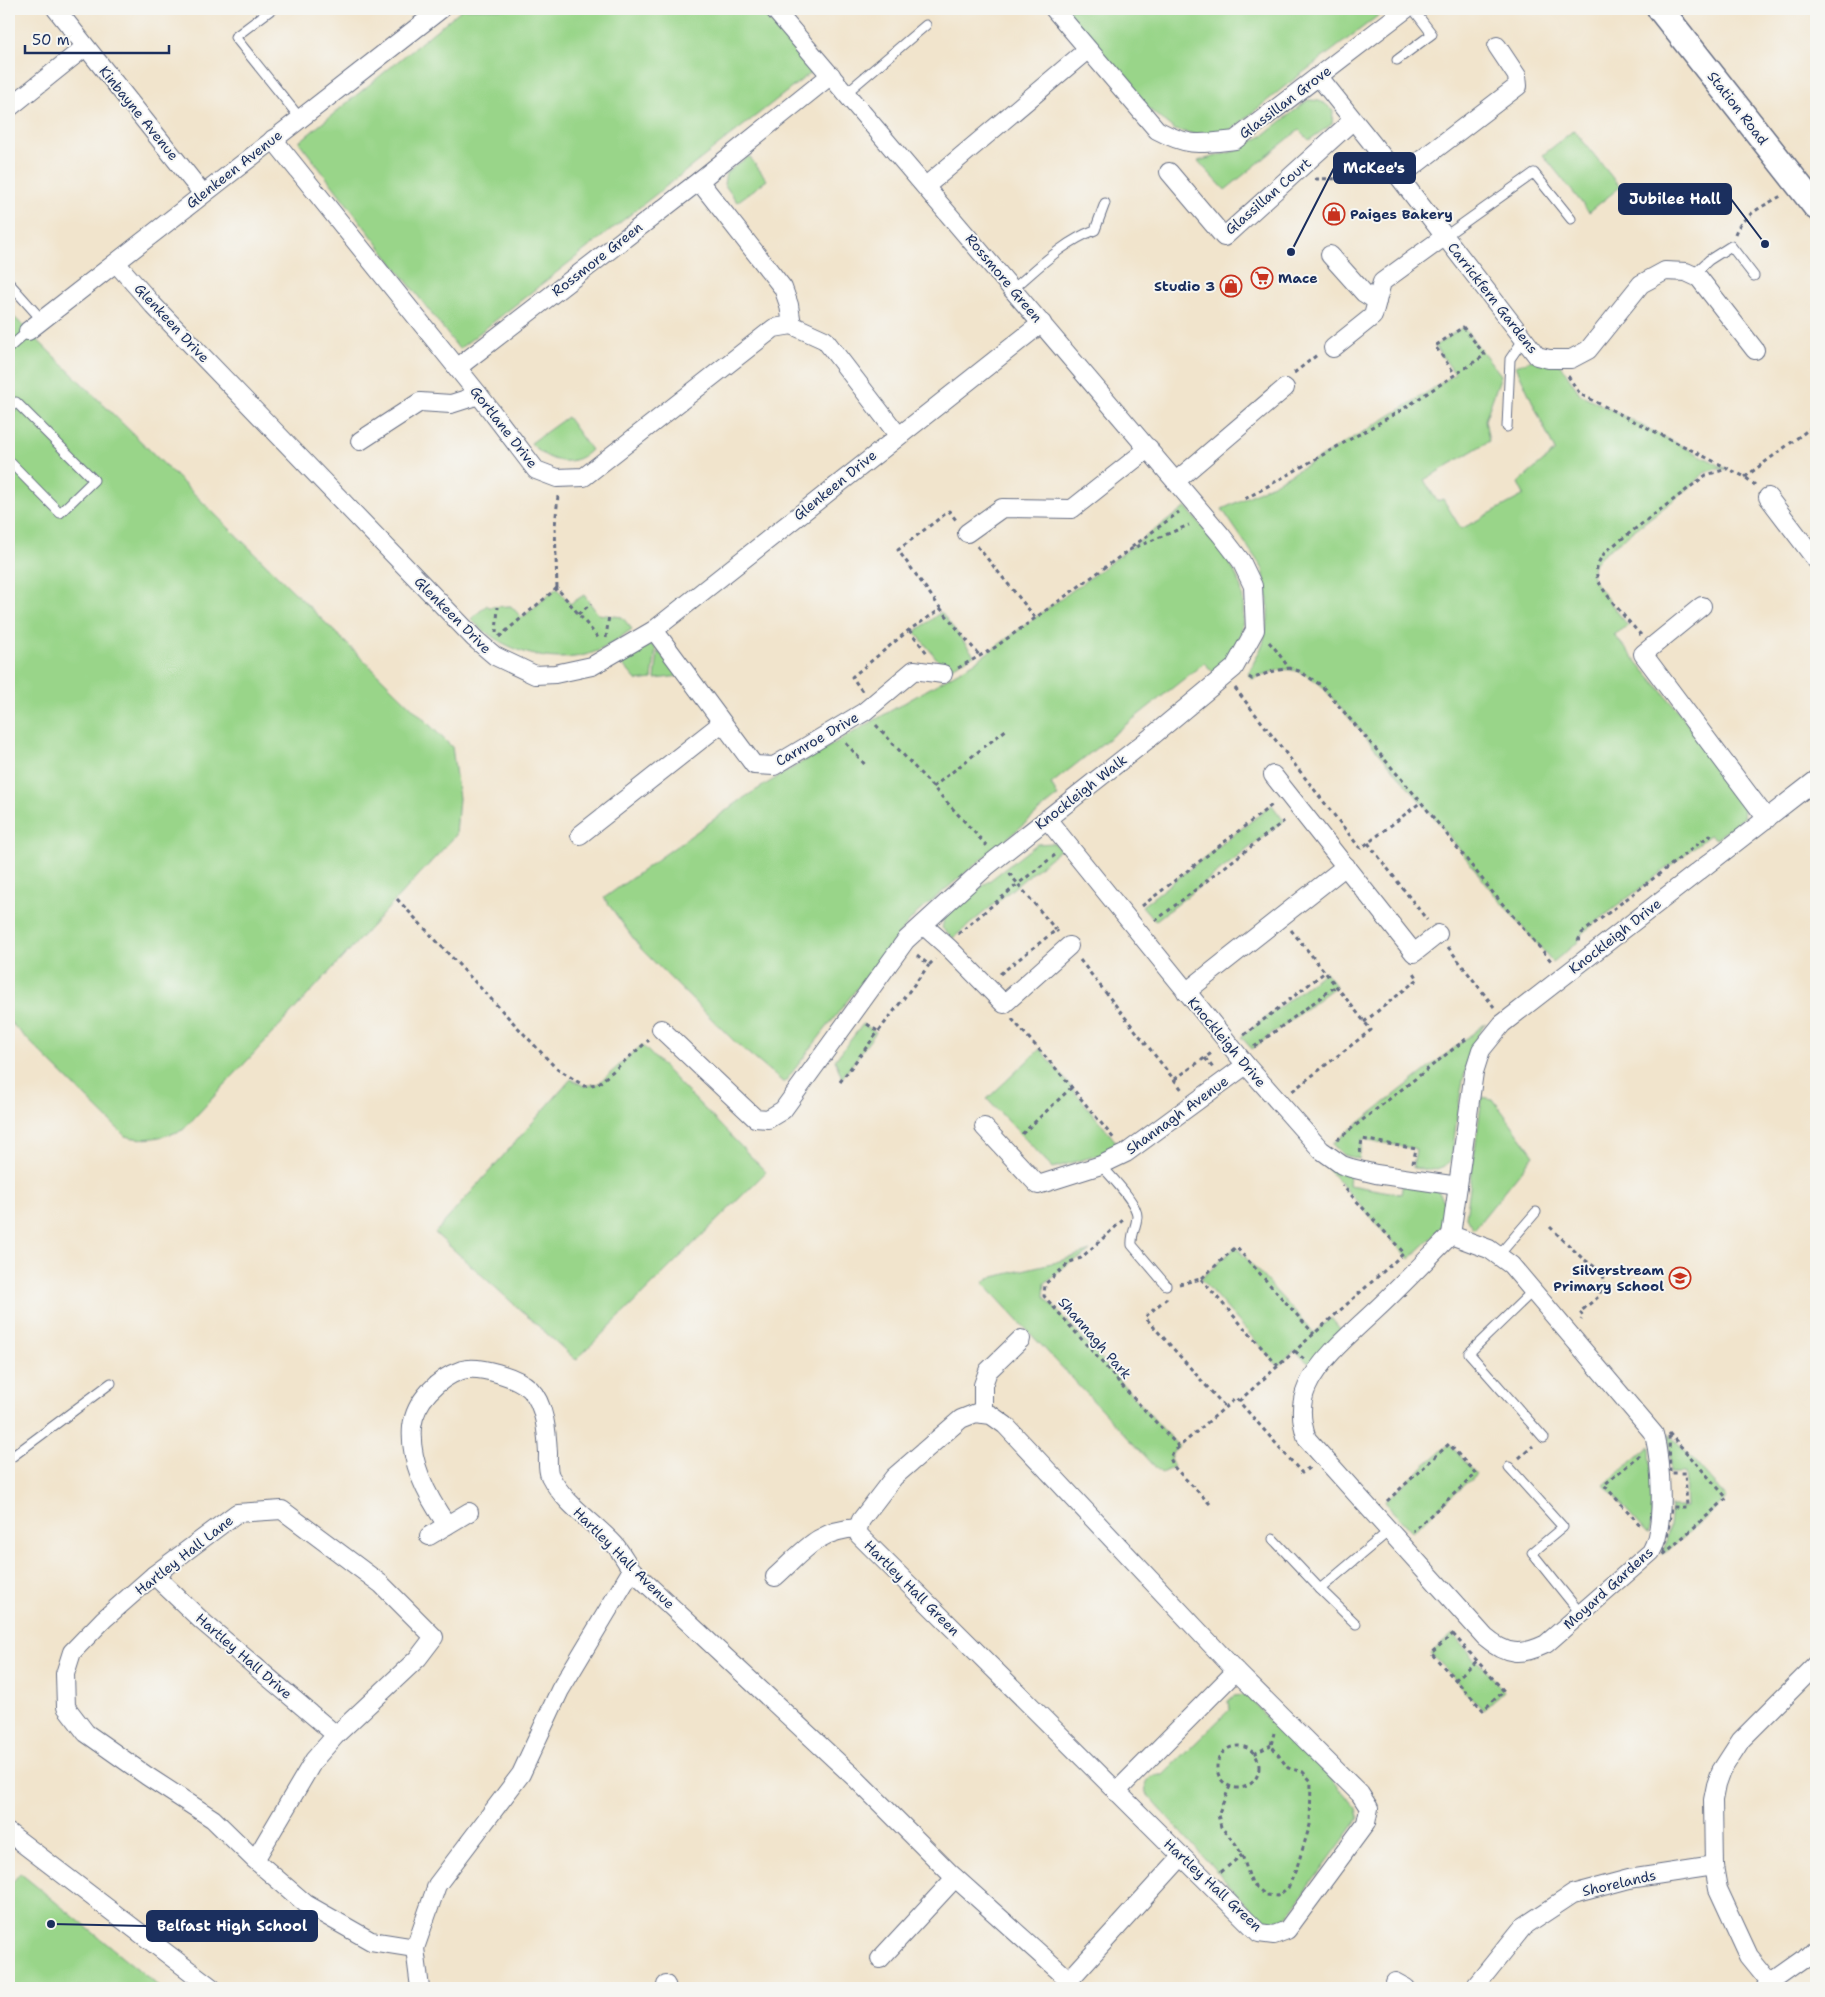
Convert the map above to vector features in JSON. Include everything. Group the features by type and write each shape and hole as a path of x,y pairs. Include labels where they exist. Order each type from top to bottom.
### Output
{"main road":[{"name":"Station Road","path":"1660,9 1816,207"}],"street":[{"name":"Kinbayne Avenue","path":"56,9 203,194"},
{"name":"Glenkeen Avenue","path":"28,331 442,9"},
{"name":"Rossmore Green","path":"774,9 1176,481"},
{"name":"Glassillan Grove","path":"1054,9 1156,130 1177,141 1199,144 1235,140 1406,9"},
{"path":"1399,177 1518,86 1517,76 1497,46"},
{"path":"9,108 85,47"},
{"path":"926,186 1087,50"},
{"name":"Rossmore Green","path":"457,368 699,181 831,75"},
{"name":"Carrickfern Gardens","path":"1319,77 1352,121 1399,177 1523,340 1537,356 1557,359"},
{"name":"Glassillan Court","path":"1169,172 1224,237 1352,121"},
{"name":"Gortlane Drive","path":"273,139 479,395 536,470 557,478 584,477 774,328 792,325"},
{"path":"699,181 782,288 789,305 792,325 825,340 898,435"},
{"path":"1333,348 1373,316 1382,282 1444,236"},
{"path":"1330,255 1364,293 1377,301"},
{"name":"Glenkeen Drive","path":"116,263 153,305 475,639 496,656 535,675 555,674 592,666 654,630 898,435 1042,323"},
{"path":"1557,359 1571,359 1588,350 1641,284 1665,271 1686,272 1699,278 1755,350"},
{"path":"1176,481 1285,388"},
{"path":"360,441 420,402 451,404 479,395"},
{"path":"967,533 1002,508 1072,509 1149,448"},
{"name":"Knockleigh Walk","path":"661,1028 755,1118 768,1119 783,1110 906,940 1001,863 1047,819 1234,668 1255,630 1252,586 1241,561 1176,481"},
{"path":"1768,497 1816,560"},
{"path":"1702,606 1643,654 1767,819"},
{"name":"Carnroe Drive","path":"654,630 754,765 774,766 864,712 914,670 943,674"},
{"path":"580,835 722,723"},
{"path":"1273,775 1414,953 1438,934"},
{"name":"Knockleigh Drive","path":"1451,1235 1474,1072 1481,1050 1502,1024 1816,780"},
{"name":"Knockleigh Drive","path":"1047,819 1186,992 1249,1057 1321,1150 1342,1165 1376,1174 1458,1186"},
{"path":"1186,992 1346,866"},
{"path":"923,925 949,948 1004,1004 1069,946"},
{"name":"Shannagh Avenue","path":"984,1127 1038,1185 1101,1165 1126,1153 1249,1057"},
{"name":"Moyard Gardens","path":"1451,1235 1489,1249 1511,1265 1654,1434 1659,1463 1660,1520 1656,1543 1651,1552 1546,1644 1529,1652 1514,1653 1496,1647 1307,1439 1302,1425 1302,1404 1306,1388 1316,1370 1451,1235"},
{"path":"983,1414 983,1384 988,1371 1021,1339"},
{"name":"Hartley Hall Avenue","path":"447,1525 432,1504 420,1475 413,1446 412,1426 418,1408 427,1392 443,1380 463,1370 483,1369 512,1378 530,1389 541,1406 548,1440 549,1473 570,1503 616,1546 632,1570 849,1772 1064,1984"},
{"name":"Hartley Hall Green","path":"976,1413 991,1416 1005,1425 1236,1671 1360,1794 1369,1808 1366,1823 1287,1930 1274,1935 1259,1933 859,1535 858,1528 868,1510 894,1477 961,1419 976,1413"},
{"name":"Hartley Hall Lane","path":"254,1860 314,1760 336,1736 418,1658 434,1637 381,1584 282,1510 237,1513 154,1574 72,1652 65,1674 66,1707 86,1733 213,1819 254,1860 306,1904 371,1941 415,1948"},
{"path":"429,1536 469,1512"},
{"path":"775,1577 816,1540 827,1533 846,1528 858,1528"},
{"path":"420,1988 415,1948 437,1885 521,1774 560,1690 632,1570"},
{"name":"Hartley Hall Drive","path":"154,1574 203,1622 336,1736"},
{"path":"1816,1665 1741,1740 1721,1770 1713,1800 1714,1866 1718,1889 1749,1956 1768,1986 1801,1962 1816,1948"},
{"path":"1116,1792 1236,1671"},
{"path":"9,1833 212,1988"},
{"path":"1064,1984 1181,1857"},
{"name":"Shorelands","path":"1474,1988 1523,1927 1573,1894 1629,1879 1714,1866"},
{"path":"880,1959 955,1878"}],"lane":[{"path":"272,9 236,37 300,118"},
{"path":"1398,60 1432,34 1413,9"},
{"path":"846,93 926,25"},
{"path":"1444,236 1534,173 1571,219"},
{"path":"1013,289 1064,246 1077,237 1094,230 1105,203"},
{"path":"1693,275 1710,260 1732,246 1754,276"},
{"path":"9,283 42,320"},
{"path":"9,348 28,331"},
{"path":"1507,428 1510,359 1523,340"},
{"path":"9,409 16,402 94,480 60,512 9,461"},
{"path":"1101,1165 1136,1207 1137,1217 1131,1236 1132,1245 1166,1285"},
{"path":"1498,1256 1536,1212"},
{"path":"1534,1290 1469,1353 1544,1438"},
{"path":"9,1459 111,1383"},
{"path":"1509,1467 1563,1527 1532,1553 1581,1614"},
{"path":"1320,1589 1395,1537"},
{"path":"1273,1540 1356,1624"}],"path":[{"path":"1288,180 1399,177"},
{"path":"1732,246 1738,226 1757,210 1798,185"},
{"path":"1245,499 1400,411 1485,355 1463,327 1435,346 1455,374"},
{"path":"1285,388 1287,379 1320,352 1333,348"},
{"path":"1557,359 1580,394 1727,468 1745,478 1768,497"},
{"path":"1745,478 1816,424"},
{"path":"1651,648 1599,583 1596,570 1600,560 1606,551 1706,475 1727,468"},
{"path":"559,493 555,526 557,588 605,646 609,615"},
{"path":"943,674 947,674 994,648 1129,550 1147,534 1186,508"},
{"path":"979,655 898,550 949,511 1035,617"},
{"path":"1129,550 1197,522"},
{"path":"498,607 496,639 557,588"},
{"path":"578,614 590,604"},
{"path":"864,693 852,677 909,630 942,609"},
{"path":"1264,638 1276,650 1288,668"},
{"path":"1247,675 1252,679 1288,668 1300,671 1321,685 1421,802 1494,894 1557,967"},
{"path":"1234,687 1359,847 1361,848 1368,843 1421,802"},
{"path":"864,712 1001,863 1175,1079 1183,1091 1181,1096"},
{"path":"933,787 1007,729"},
{"path":"834,730 867,767"},
{"path":"1142,906 1272,806"},
{"path":"1155,921 1284,821"},
{"path":"1578,942 1582,933 1710,835 1716,839"},
{"path":"952,938 1061,849"},
{"path":"397,900 554,1066 584,1086 598,1084 661,1028"},
{"path":"1286,924 1326,972 1370,1030 1288,1094"},
{"path":"996,976 1056,930"},
{"path":"914,950 930,965"},
{"path":"1553,962 1559,957"},
{"path":"840,1082 936,958"},
{"path":"1364,1022 1418,978 1413,972 1413,966"},
{"path":"1241,1036 1326,972"},
{"path":"1249,1057 1336,986"},
{"path":"1011,1018 1072,1087 1117,1143"},
{"path":"862,1020 879,1032"},
{"path":"1332,1144 1471,1035"},
{"path":"1175,1079 1218,1048"},
{"path":"1205,1058 1215,1070 1217,1069"},
{"path":"1022,1134 1072,1087"},
{"path":"1359,1159 1362,1139 1416,1149 1413,1168"},
{"path":"1238,1401 1404,1253 1342,1184"},
{"name":"Shannagh Park","path":"1136,1207 1098,1244 1081,1258 1070,1262 1045,1284 1044,1296 1125,1389 1179,1447"},
{"path":"1550,1227 1582,1258 1602,1272 1605,1282 1598,1297 1580,1312 1583,1316 1578,1325"},
{"path":"1166,1285 1201,1279 1236,1247 1314,1334"},
{"path":"1201,1279 1278,1366"},
{"path":"1178,1289 1184,1283"},
{"path":"1171,1294 1146,1317 1226,1408"},
{"path":"1210,1504 1174,1467 1170,1458 1173,1452 1236,1398 1302,1474"},
{"path":"1669,1433 1727,1498 1663,1555 1671,1507 1687,1507 1686,1472 1670,1473 1669,1433"},
{"path":"1509,1467 1544,1438"},
{"path":"1373,1513 1449,1444 1476,1474 1395,1537"},
{"path":"1642,1452 1604,1485 1656,1543"},
{"path":"1452,1634 1504,1691 1483,1710 1431,1653 1452,1634 1470,1620"},
{"path":"1455,1680 1477,1661"},
{"path":"1254,1754 1271,1745 1279,1713"},
{"path":"1230,1786 1218,1815 1221,1827 1235,1843 1242,1855 1252,1884 1266,1895 1276,1896 1288,1888 1297,1867 1310,1825 1311,1781 1303,1772 1288,1768 1271,1745"},
{"path":"1234,1747 1241,1747 1254,1754 1258,1761 1259,1769 1252,1782 1240,1788 1230,1786 1221,1780 1217,1767 1222,1754 1234,1747"},
{"path":"1207,1882 1242,1855"}],"green space":[{"path":"462,9 760,9 813,71 459,349 299,142"},
{"path":"1065,9 1387,9 1284,87 1230,131 1204,136 1175,130 1149,109"},
{"path":"1308,100 1322,102 1333,111 1332,124 1309,140 1299,130 1225,190 1198,161 1235,151 1264,135"},
{"path":"1574,130 1620,187 1589,212 1543,155"},
{"path":"749,156 767,180 737,202 724,184 726,173"},
{"path":"9,312 452,747 459,798 456,835 183,1130 154,1138 140,1139 125,1136 9,1021"},
{"path":"1463,327 1501,375 1485,420 1489,441 1424,480 1437,501 1443,499 1461,529 1524,495 1518,483 1555,451 1516,366 1535,359 1561,365 1580,394 1727,469 1715,469 1704,473 1692,486 1603,554 1595,563 1592,573 1594,581 1628,626 1614,635 1673,704 1745,800 1743,818 1716,839 1710,835 1582,933 1578,942 1553,962 1494,894 1439,823 1321,685 1295,671 1280,670 1252,679 1248,674 1263,644 1268,619 1268,600 1263,569 1222,509 1314,461 1385,419 1455,374 1435,346"},
{"path":"567,417 591,450 576,460 560,461 552,459 537,450 531,443"},
{"path":"1186,507 1228,560 1241,588 1243,598 1242,629 1236,649 1231,657 1214,673 1204,663 1051,784 1058,796 917,913 784,1083 737,1044 641,949 604,898 745,797 975,662"},
{"path":"557,588 570,604 584,595 598,614 622,617 632,629 592,653 576,657 559,658 543,657 511,647 483,630 471,619 487,605 489,607 511,606 522,618"},
{"path":"941,612 974,655 946,670 915,632"},
{"path":"651,644 656,649 652,679 637,681 622,664"},
{"path":"658,651 680,676 655,679"},
{"path":"1272,805 1284,821 1155,921 1142,906"},
{"path":"1054,843 1061,849 953,938 942,928 945,915 1037,844"},
{"path":"1325,972 1336,986 1252,1049 1241,1037"},
{"path":"1486,1023 1477,1037 1465,1071 1451,1161 1446,1165 1429,1170 1413,1168 1416,1149 1362,1139 1359,1159 1344,1155 1332,1144"},
{"path":"863,1024 876,1032 842,1078 835,1060"},
{"path":"642,1045 766,1172 576,1360 435,1233 571,1079 584,1086 598,1084"},
{"path":"1040,1049 1117,1143 1099,1155 1053,1168 987,1099"},
{"path":"1482,1097 1493,1099 1534,1155 1475,1228 1472,1227 1466,1217"},
{"path":"1316,1156 1350,1175 1349,1185 1401,1194 1403,1183 1438,1191 1444,1201 1446,1211 1444,1220 1433,1236 1409,1259"},
{"path":"1236,1247 1314,1333 1331,1318 1341,1330 1341,1335 1311,1362 1306,1361 1295,1351 1278,1366 1201,1279"},
{"path":"1090,1251 1081,1258 1070,1262 1045,1283 1044,1296 1179,1447 1170,1458 1174,1467 1161,1473 983,1283 989,1278 1056,1262"},
{"path":"1669,1433 1727,1498 1663,1555 1671,1507 1687,1507 1685,1473 1670,1473"},
{"path":"1449,1444 1476,1474 1412,1532 1384,1502"},
{"path":"1650,1446 1652,1523 1648,1534 1604,1485"},
{"path":"1453,1634 1504,1691 1483,1710 1431,1653"},
{"path":"1243,1695 1250,1697 1268,1720 1282,1725 1357,1808 1359,1818 1281,1925 1269,1926 1263,1923 1146,1793 1147,1781 1152,1777 1163,1775 1229,1710 1228,1701 1234,1696"},
{"path":"20,1873 161,1988 9,1988 9,1887"}],"place":[{"name":"Paiges Bakery","path":"1334,214"},
{"name":"Jubilee Hall","path":"1765,244"},
{"name":"McKee's","path":"1291,252"},
{"name":"Mace","path":"1262,278"},
{"name":"Studio 3","path":"1231,286"},
{"name":"Silverstream Primary School","path":"1680,1278"},
{"name":"Belfast High School","path":"51,1924"}]}
